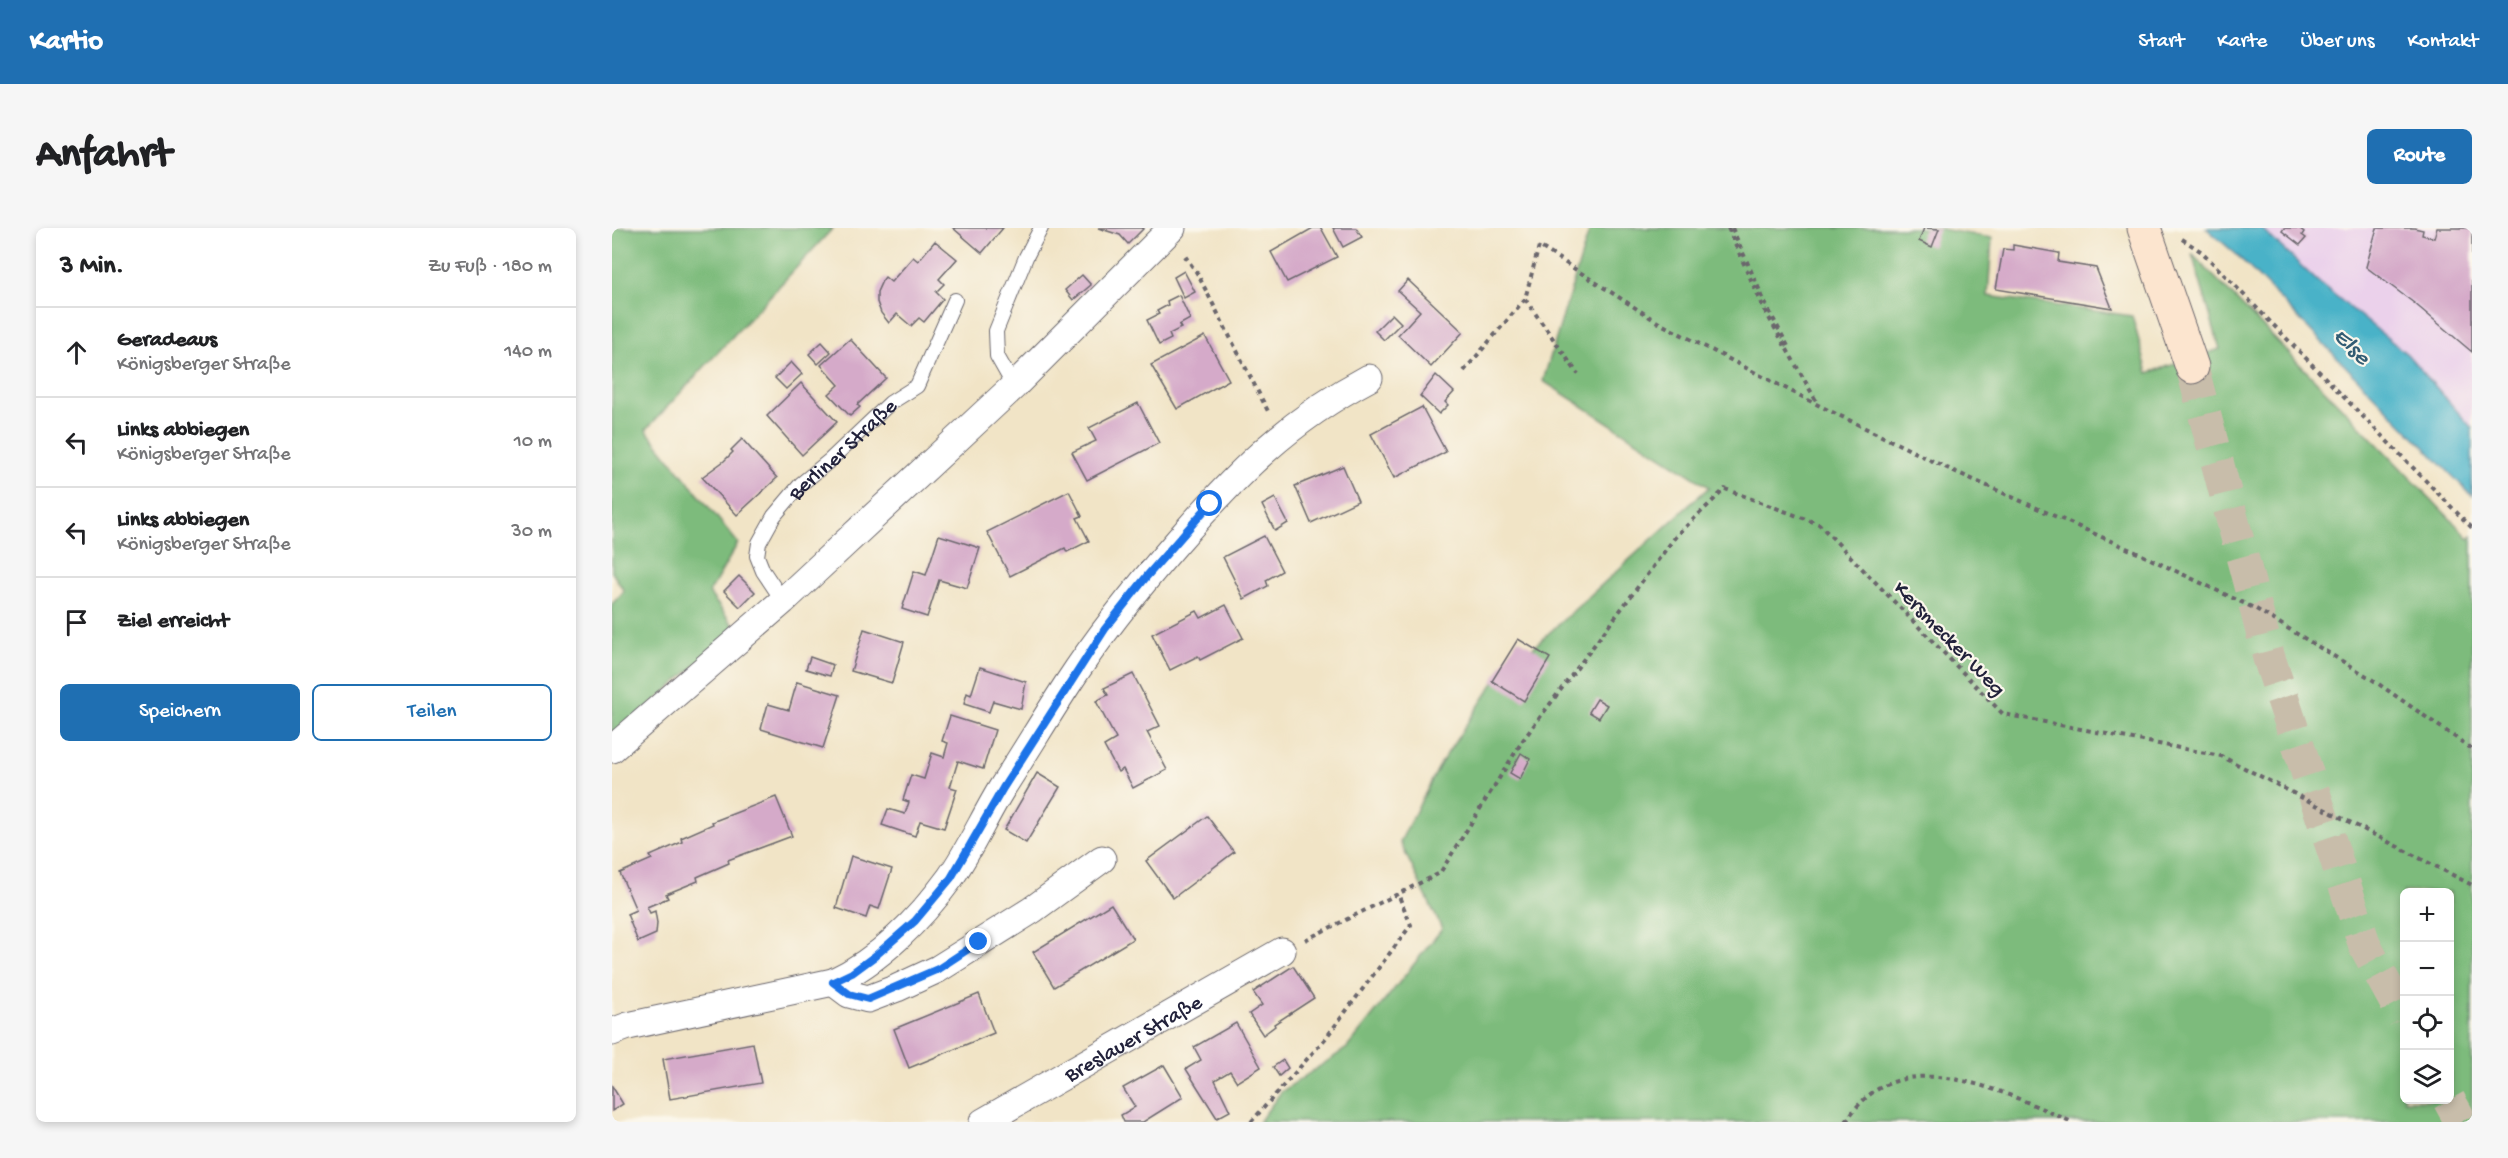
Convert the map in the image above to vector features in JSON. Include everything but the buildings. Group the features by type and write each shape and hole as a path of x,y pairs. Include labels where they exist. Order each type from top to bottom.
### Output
{"main road":[{"path":"2144,228 2192,367"}],"street":[{"path":"612,749 783,601 1014,386 1172,228"},
{"path":"612,1032 628,1026 833,982 852,973 875,956 915,921 951,878 1003,788 1105,629 1147,576 1246,466 1280,436 1330,398 1369,378"},
{"path":"833,982 849,994 868,999 897,988 938,969 1032,910 1102,859"},
{"name":"Breslauer Straße","path":"983,1122 1282,951"}],"lane":[{"path":"1014,386 997,356 996,331 1026,257 1041,228"},
{"name":"Berliner Straße","path":"783,601 763,571 758,556 759,543 774,516 801,484 830,461 890,403 917,386 955,300"}],"path":[{"path":"1730,228 1764,309 1818,405"},
{"path":"2177,236 2202,252 2472,528"},
{"path":"1464,371 1525,300 1539,246 1659,323 1818,405 1947,468 2142,555 2256,609 2370,678 2472,749"},
{"path":"1197,273 1280,436"},
{"path":"1525,300 1578,374"},
{"name":"Kersmecker Weg","path":"1398,894 1440,873 1523,740 1676,536 1725,489 1819,524 2003,714 2221,756 2472,885"},
{"path":"1251,1122 1324,1039 1411,925 1398,894 1282,951"},
{"path":"1846,1122 1856,1106 1880,1087 1911,1076 1958,1080 2003,1092 2072,1122"}],"shaded area":[{"path":"2261,228 2472,228 2472,428 2407,354 2315,279"}],"green space":[{"path":"612,228 833,228 646,430 738,543 709,593 737,630 612,738 612,604 624,591 612,572"},
{"path":"1590,228 1936,228 1992,238 1988,296 2132,316 2148,373 2220,349 2192,254 2469,538 2472,535 2472,1122 1259,1122 1281,1092 1347,1048 1442,929 1400,842 1441,763 1493,684 1709,487 1543,381"}],"water":[{"name":"Else","path":"2206,228 2261,228 2315,279 2407,354 2472,428 2472,496 2237,255"}],"tunnel":[{"path":"2192,367 2269,658 2365,946 2400,1011"},
{"path":"2451,1104 2461,1122"}],"route":[{"path":"979,942 938,969 868,999 849,994 833,982 852,973 875,956 915,921 951,878 1003,788 1105,629 1147,576 1210,504"}]}
